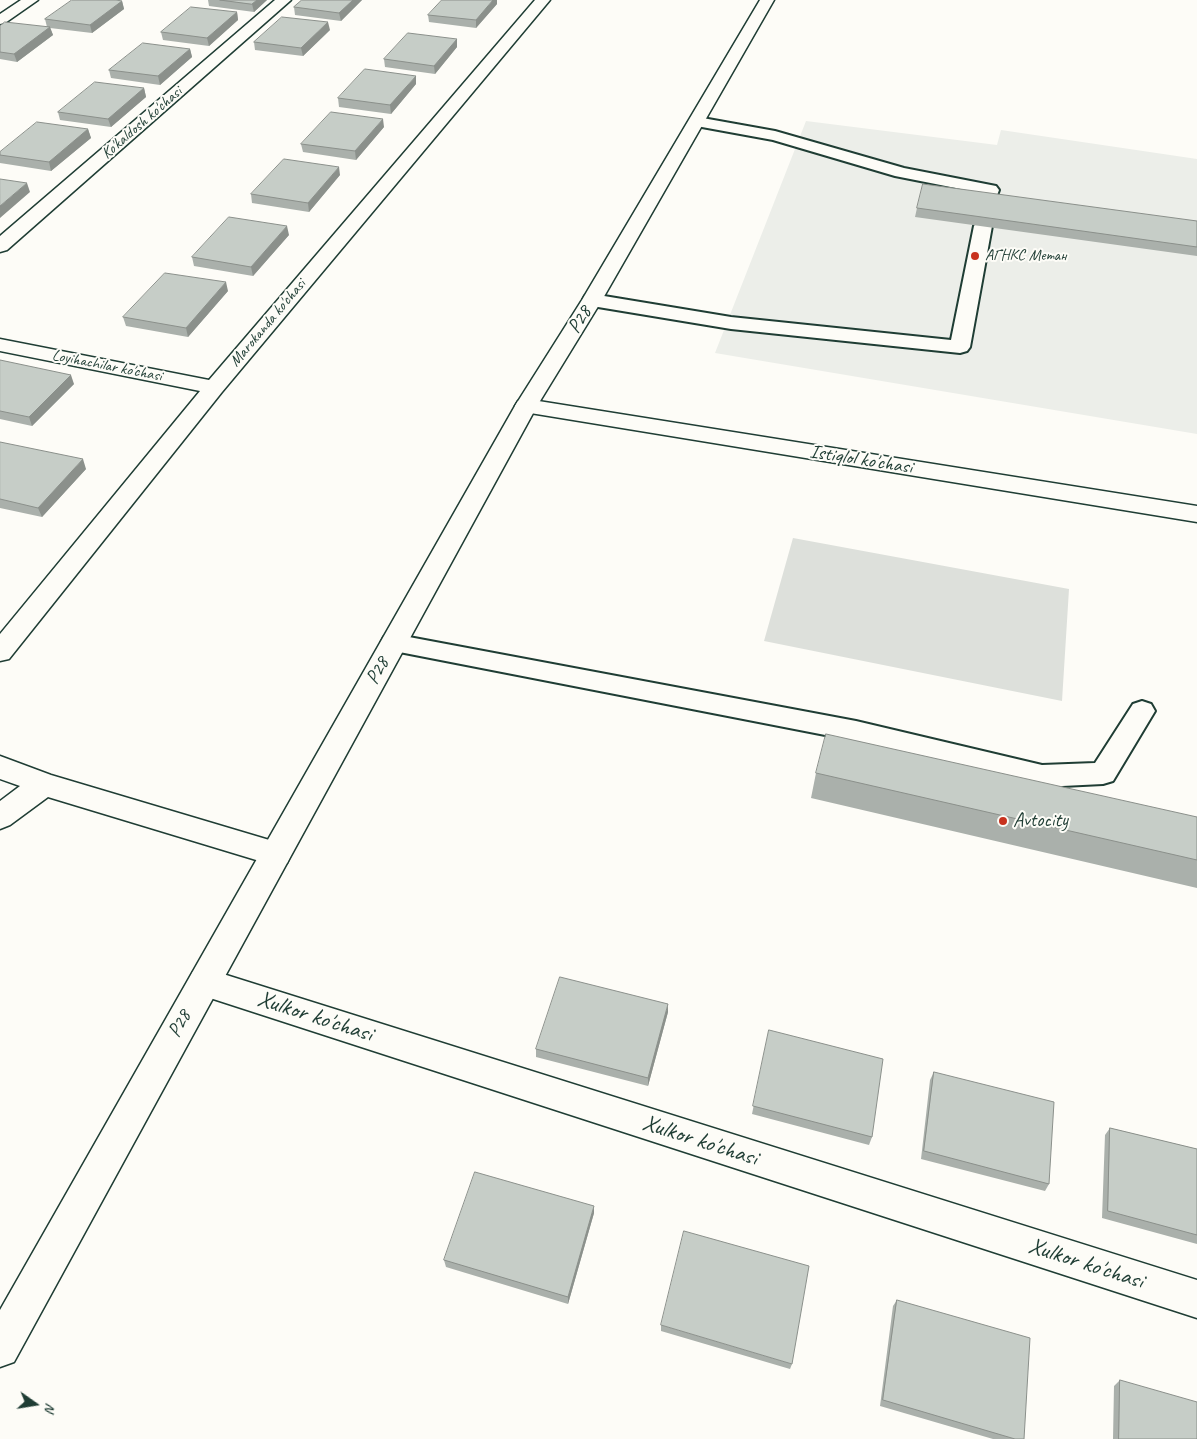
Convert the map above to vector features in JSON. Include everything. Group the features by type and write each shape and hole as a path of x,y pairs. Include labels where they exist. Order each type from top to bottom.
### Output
{"street":[{"path":"0,20 31,0"},
{"name":"Ko'kaldosh ko'chasi","path":"0,246 284,0"},
{"name":"Marokanda ko'chasi","path":"0,652 214,387 543,0"},
{"name":"Р28","path":"0,1348 526,406 592,300 767,0"},
{"name":"Loyihachilar ko'chasi","path":"0,345 214,387"},
{"name":"Istiqlol ko'chasi","path":"526,406 1197,514"},
{"path":"0,766 44,784 276,854"},
{"path":"0,817 44,784"},
{"name":"Xulkor ko'chasi","path":"204,982 1197,1299"}],"lane":[{"path":"697,122 775,136 901,172 990,190 988,202"},
{"path":"592,300 731,323 960,347 983,226"},
{"path":"393,643 856,731 1042,776 1103,773 1142,711"}],"shaded area":[{"name":"АГНКС Метан","path":"806,121 997,145 1001,130 1197,159 1197,434 715,353"},
{"path":"793,538 1069,589 1062,701 764,641"}],"building":[{"path":"72,0 122,1 90,25 45,19"},
{"path":"220,0 257,0 252,4"},
{"path":"302,0 353,0 339,13 294,7"},
{"path":"442,0 493,0 476,20 428,15"},
{"path":"191,7 237,12 207,38 161,32"},
{"path":"282,17 328,22 301,48 254,42"},
{"path":"5,22 50,27 14,54 0,52 0,26"},
{"path":"408,33 457,39 434,66 384,59"},
{"path":"143,43 190,49 158,76 109,70"},
{"path":"365,69 416,76 390,105 338,98"},
{"path":"95,82 144,88 108,119 58,112"},
{"path":"331,112 383,119 355,151 301,144"},
{"path":"37,122 88,129 49,162 0,155 0,152"},
{"path":"284,159 339,167 308,203 251,194"},
{"path":"0,179 27,183 0,206"},
{"path":"923,184 1197,221 1197,247 917,208"},
{"path":"229,217 287,226 251,267 192,257"},
{"path":"165,273 226,282 186,328 123,317"},
{"path":"0,360 71,375 29,417 0,411"},
{"path":"0,442 83,459 38,508 0,499"},
{"path":"826,734 1197,817 1197,860 816,773"},
{"path":"560,977 668,1004 648,1078 536,1049"},
{"path":"769,1030 883,1059 872,1137 753,1106"},
{"path":"934,1072 1054,1102 1049,1184 924,1151"},
{"path":"1110,1128 1197,1149 1197,1235 1108,1211"},
{"path":"475,1172 594,1206 568,1297 444,1260"},
{"path":"684,1231 809,1266 792,1364 661,1325"},
{"path":"897,1300 1030,1338 1024,1439 1015,1439 883,1400"},
{"path":"1120,1380 1197,1402 1197,1439 1119,1439"}],"place":[{"name":"АГНКС Метан","path":"975,256"},
{"name":"Avtocity","path":"1003,821"}]}
